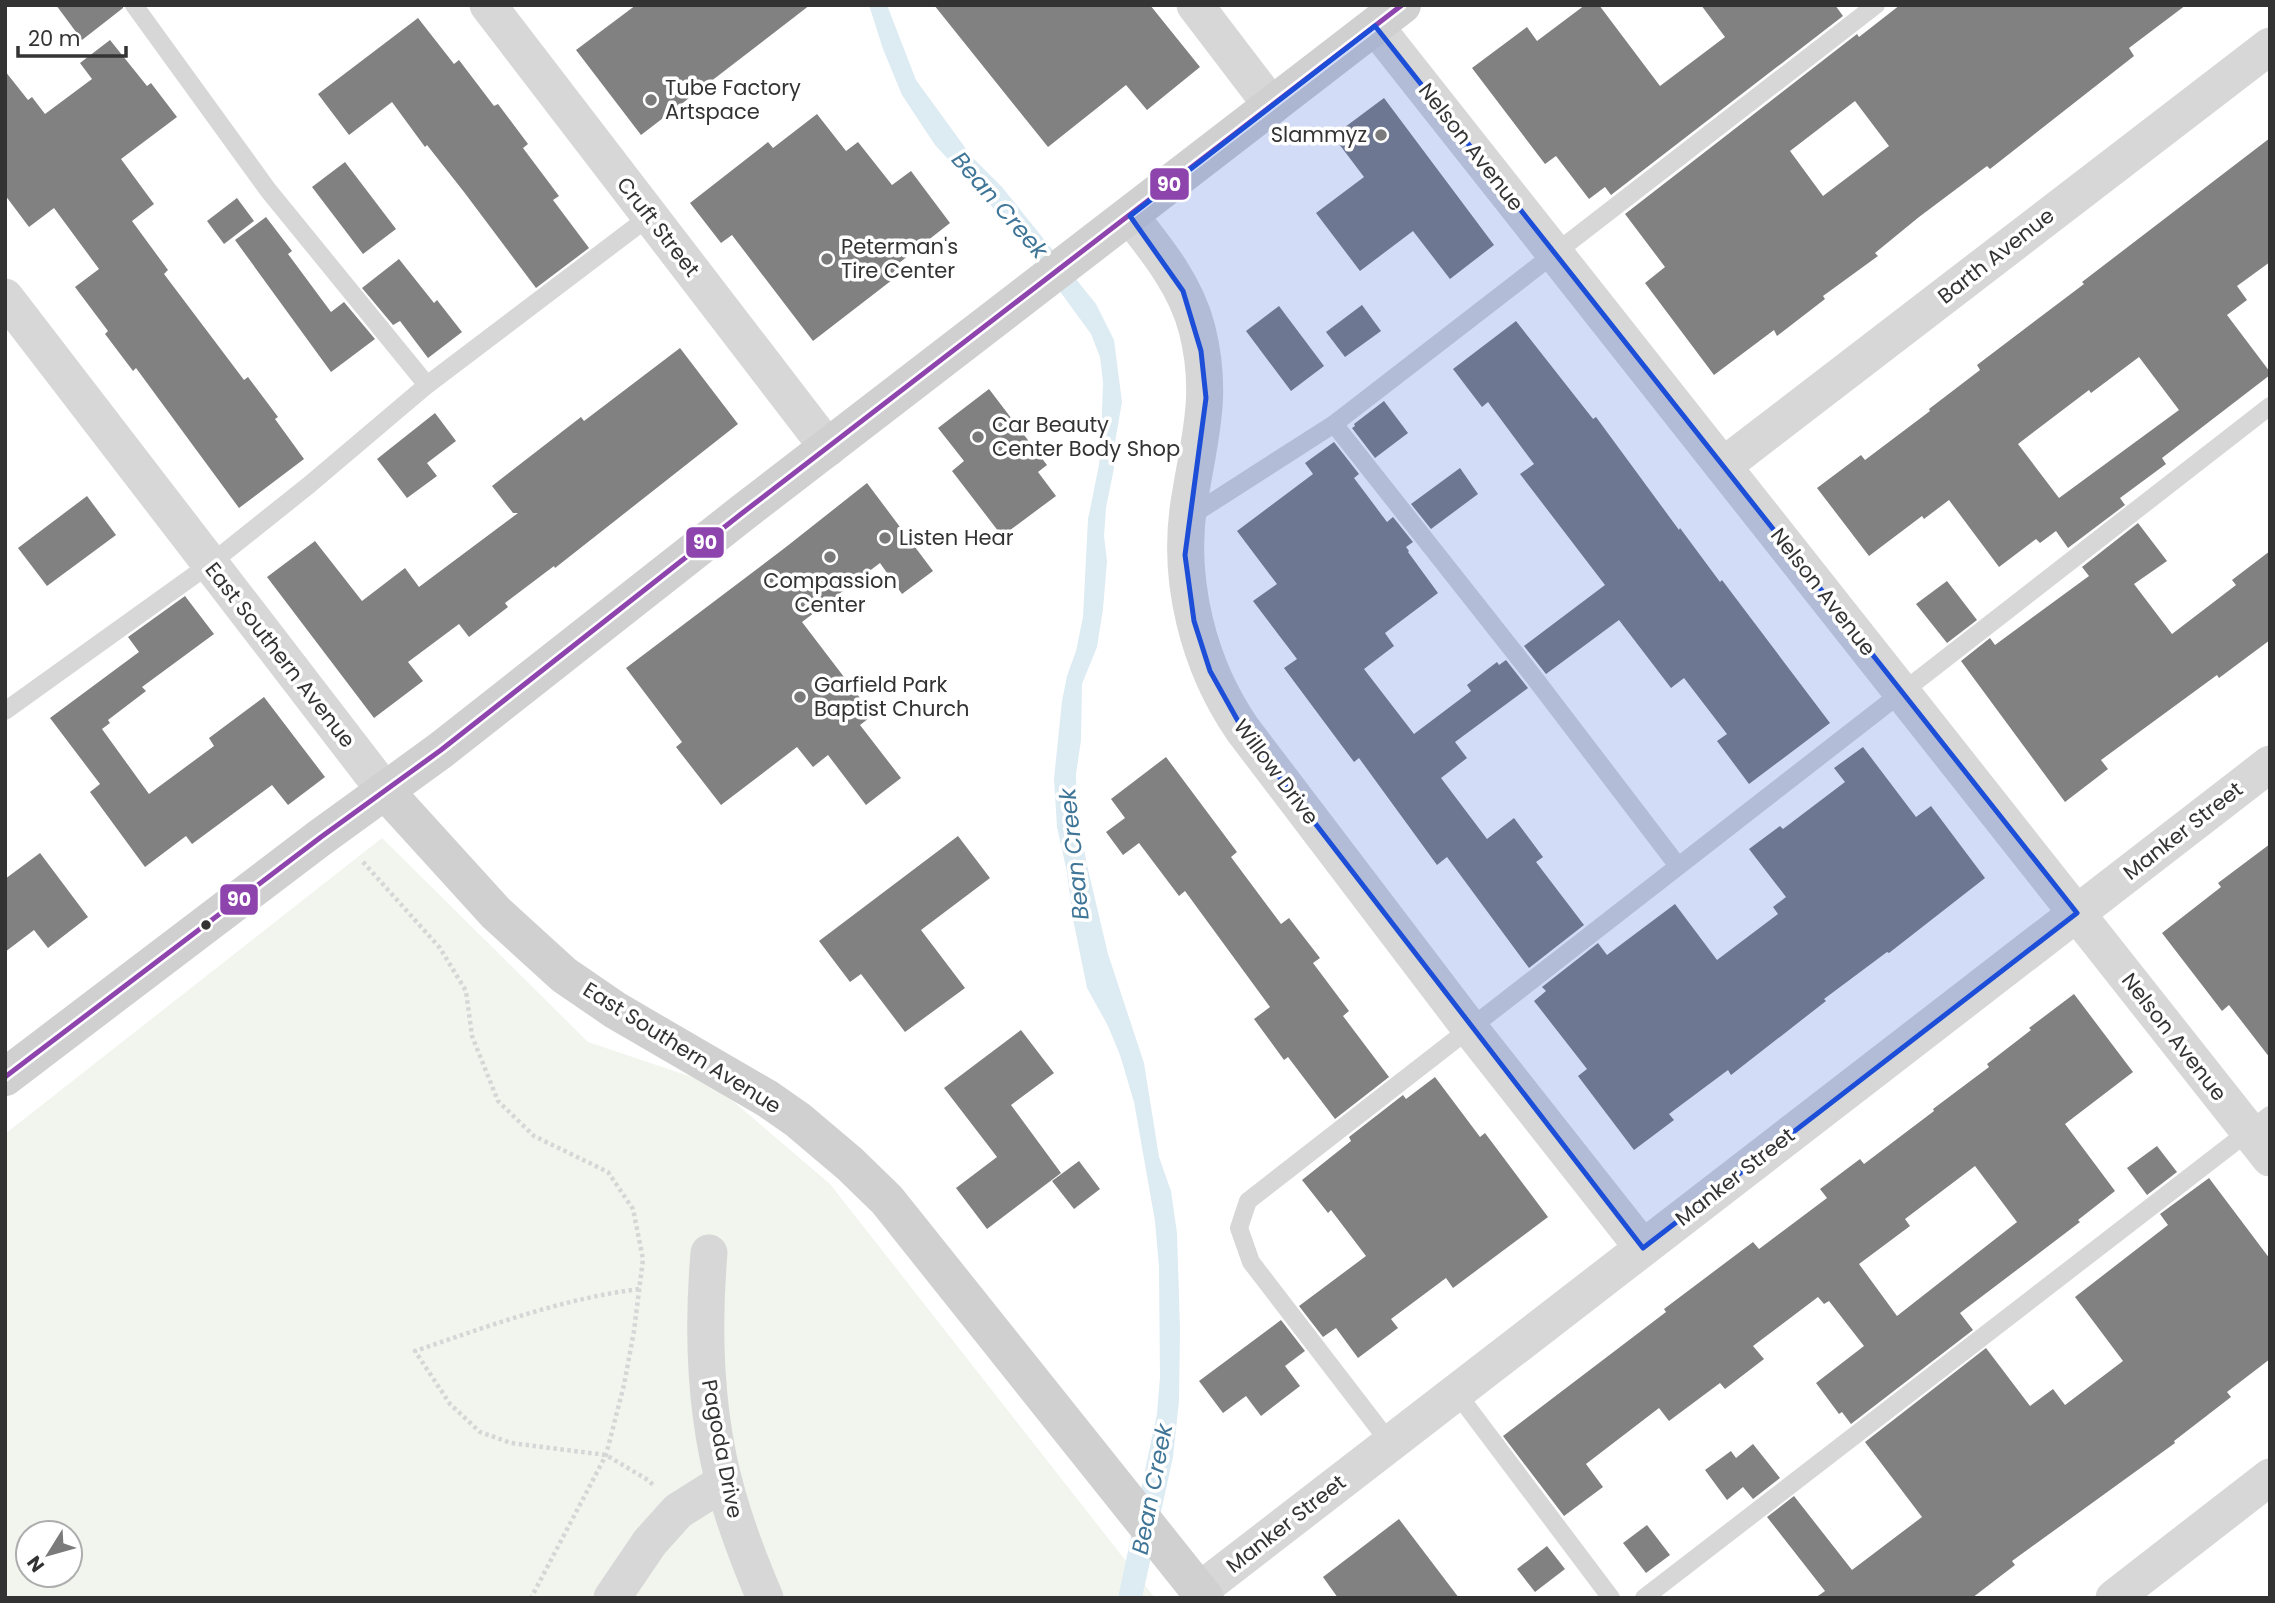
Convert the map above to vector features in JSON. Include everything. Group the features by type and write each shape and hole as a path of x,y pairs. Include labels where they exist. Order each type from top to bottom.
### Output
{"main road":[{"path":"5,1077 321,837 441,750 1389,16"},
{"name":"East Southern Avenue","path":"385,791 496,913 564,975 615,1010 798,1120 887,1200 1202,1594"}],"street":[{"name":"Cruft Street","path":"488,5 828,448"},
{"path":"1195,5 1272,106"},
{"name":"Nelson Avenue","path":"1389,16 1556,254 2077,913 2263,1135"},
{"name":"Barth Avenue","path":"1723,466 2270,46"},
{"name":"Willow Drive","path":"1117,226 1153,246 1183,291 1196,328 1206,398 1187,519 1185,555 1194,621 1210,671 1233,716 1470,1028 1643,1248"},
{"name":"East Southern Avenue","path":"5,297 385,791"},
{"name":"Manker Street","path":"1202,1594 1390,1443 2270,764"},
{"name":"Pagoda Drive","path":"709,1253 704,1302 711,1412 724,1482 765,1598"},
{"path":"2114,1598 2270,1477"},
{"path":"612,1598 650,1542 678,1511 724,1482"}],"lane":[{"path":"134,5 268,190 427,385"},
{"path":"1187,519 1334,424 1877,5"},
{"path":"5,711 210,564 427,385 650,216"},
{"path":"1390,1443 1251,1262 1239,1228 1248,1201 2270,406"},
{"path":"1334,424 1533,676 1678,866"},
{"path":"1644,1598 2263,1135"},
{"path":"1456,1392 1611,1598"}],"path":[{"path":"363,862 440,948 466,991 471,1036 498,1101 534,1136 608,1172 633,1209 643,1259 624,1385 606,1455 531,1598"},
{"path":"639,1289 601,1294 525,1313 415,1351 450,1404 480,1432 511,1443 606,1455 648,1480 678,1511"}],"highlighted area":[{"path":"1375,26 2077,913 1643,1248 1243,730 1210,671 1194,621 1185,555 1206,398 1201,351 1183,291 1130,216"}],"shaded area":[{"path":"382,838 588,1042 713,1084 830,1184 1155,1598 5,1598 5,1134"}],"water":[{"name":"Bean Creek","path":"869,5 887,5 916,80 972,157 1002,187 1096,304 1114,340 1122,402 1106,508 1104,536 1107,561 1103,609 1097,647 1082,684 1081,740 1076,774 1077,813 1087,865 1108,954 1144,1063 1159,1157 1171,1191 1177,1233 1179,1401 1173,1457 1142,1598 1118,1598 1157,1414 1160,1377 1159,1267 1155,1221 1134,1102 1120,1055 1087,988 1057,827 1054,779 1062,701 1083,617 1088,519 1101,443 1103,382 1100,357 1091,334 1021,238 935,145 902,95"}],"building":[{"path":"56,5 123,5 123,8 82,40"},
{"name":"Tube Factory Artspace","path":"636,5 810,5 641,135 576,50"},
{"path":"934,5 1150,5 1200,67 1147,110 1126,85 1048,147"},
{"path":"1585,5 1599,5 1660,86 1725,37 1701,5 1835,5 1843,16 1611,195 1605,187 1589,199 1556,156 1545,164 1472,68 1527,27 1537,41"},
{"path":"1900,5 2186,5 2129,48 2134,56 1990,169 1987,166 1919,217 1875,253 1878,256 1823,296 1825,299 1777,336 1774,330 1714,375 1645,283 1665,267 1625,214 1857,34 1859,37","holes":["1855,101 1889,146 1823,196 1790,151"]},
{"path":"418,18 454,64 459,60 494,106 498,104 528,144 523,148 559,196 553,200 589,248 536,288 392,102 349,135 318,94"},
{"path":"110,40 147,86 151,83 177,117 121,159 154,204 132,221 168,270 164,274 244,380 248,377 278,417 275,419 304,459 239,508 136,368 133,371 105,334 108,331 75,287 99,269 54,208 29,227 5,195 5,71 28,100 32,97 45,114 92,79 80,63"},
{"path":"1384,98 1494,245 1450,279 1413,231 1360,271 1316,213 1364,177 1333,136"},
{"path":"817,114 846,151 858,142 892,185 911,171 950,223 899,263 905,270 813,341 732,235 721,243 690,203 768,142 773,148"},
{"path":"2270,138 2270,262 2237,286 2247,300 2227,315 2270,375 2162,458 2166,464 2120,498 2125,505 2068,548 2056,531 2040,543 2036,539 1999,567 1949,500 1924,519 1922,516 1869,556 1817,488 1861,455 1865,460 1930,411 1929,409 1980,370 1977,365 2084,284 2082,282","holes":["2139,357 2179,410 2059,498 2018,444 2089,390 2091,393"]},
{"path":"345,162 396,229 363,254 312,187"},
{"path":"237,198 254,221 224,244 207,221"},
{"path":"266,217 292,251 288,254 331,312 344,302 375,339 331,372 235,240"},
{"path":"399,259 434,303 437,300 462,332 428,358 400,321 393,325 362,288"},
{"path":"1362,305 1381,331 1345,357 1326,332"},
{"path":"1279,306 1324,366 1291,391 1246,331"},
{"path":"1516,321 1593,419 1596,417 1679,530 1680,528 1720,582 1722,580 1830,723 1749,784 1717,741 1727,734 1684,678 1671,688 1619,620 1546,674 1524,646 1605,585 1520,474 1534,464 1488,402 1482,407 1453,369"},
{"path":"680,348 738,424 555,568 554,566 505,603 508,607 469,637 459,624 408,662 423,681 374,718 267,577 315,541 362,601 405,568 419,587 518,513 513,513 492,486 581,417 584,421"},
{"path":"989,389 1047,465 1038,472 1056,496 1002,536 952,471 964,461 938,428"},
{"path":"1384,401 1408,433 1375,458 1352,428"},
{"path":"435,413 456,441 427,463 437,476 407,498 377,459"},
{"path":"1334,442 1359,474 1354,478 1387,522 1393,517 1413,542 1406,547 1408,552 1438,593 1385,633 1394,646 1364,669 1414,734 1471,691 1467,685 1497,662 1499,665 1506,660 1528,688 1455,742 1467,758 1441,778 1487,839 1514,818 1543,857 1536,862 1584,925 1529,968 1447,857 1437,865 1359,758 1354,762 1284,668 1297,659 1253,601 1277,584 1237,531 1313,474 1305,463"},
{"path":"1460,468 1478,494 1431,529 1411,504"},
{"path":"867,483 933,571 902,594 880,563 802,622 873,715 860,725 901,778 866,805 828,755 813,767 797,747 721,805 676,747 682,742 626,668"},
{"path":"87,496 116,535 47,586 18,548"},
{"path":"2138,523 2167,561 2134,584 2172,634 2236,585 2232,580 2270,551 2270,640 2219,678 2217,675 2101,760 2108,769 2065,802 1961,661 1990,638 1995,645 2089,576 2082,567"},
{"path":"1947,581 1977,620 1947,643 1916,604"},
{"path":"185,596 214,634 142,687 146,691 108,720 110,723 102,729 149,794 214,746 209,738 264,697 325,777 288,805 272,785 192,844 186,836 145,867 90,792 100,784 50,718 139,652 128,637"},
{"path":"1863,747 1916,817 1931,806 1985,878 1889,953 1824,999 1826,1001 1731,1075 1728,1070 1669,1114 1674,1120 1634,1150 1578,1076 1587,1069 1534,1001 1546,991 1542,987 1598,943 1607,955 1675,904 1717,960 1778,914 1773,907 1786,897 1749,849 1780,826 1783,829 1845,782 1834,768"},
{"path":"1166,757 1237,852 1231,857 1281,924 1289,918 1320,958 1313,963 1349,1011 1343,1016 1389,1077 1335,1119 1288,1057 1284,1060 1254,1019 1270,1007 1185,891 1179,896 1139,843 1123,855 1106,832 1125,818 1111,799"},
{"path":"958,836 990,878 921,930 965,988 905,1032 861,974 850,982 819,941"},
{"path":"2270,844 2270,1058 2229,1005 2222,1011 2162,933 2221,887 2218,883"},
{"path":"40,853 88,917 48,948 34,930 5,952 5,879"},
{"path":"2074,994 2133,1072 2065,1124 2115,1191 2078,1220 2080,1222 1960,1313 1973,1330 1851,1424 1842,1412 1839,1414 1816,1383 1864,1346 1829,1301 1824,1304 1818,1297 1753,1346 1764,1359 1725,1389 1720,1383 1669,1421 1659,1408 1586,1464 1603,1487 1564,1516 1503,1436 1753,1242 1759,1249 1827,1198 1820,1189 1860,1159 1864,1164 1934,1111 1933,1109 1989,1067 1987,1064 2031,1030 2029,1028","holes":["1975,1166 2017,1222 1897,1316 1859,1264 1910,1226 1905,1219"]},
{"path":"1021,1030 1054,1073 1011,1105 1061,1173 987,1229 956,1188 997,1157 944,1088"},
{"path":"1435,1077 1480,1137 1485,1133 1548,1217 1453,1288 1446,1278 1391,1319 1398,1328 1358,1358 1336,1328 1323,1337 1299,1306 1366,1256 1331,1210 1328,1213 1302,1180 1351,1141 1349,1137 1403,1095 1406,1099"},
{"path":"2157,1146 2177,1172 2147,1195 2127,1168"},
{"path":"1079,1161 1100,1189 1074,1209 1052,1181"},
{"path":"2209,1178 2270,1259 2270,1359 2227,1392 2231,1397 2174,1441 2175,1443 2012,1561 2015,1565 1972,1598 1815,1598 1825,1591 1767,1517 1794,1496 1852,1570 1922,1517 1865,1442 1986,1348 2030,1406 2053,1389 2065,1405 2123,1361 2075,1297 2168,1225 2160,1214"},
{"path":"1281,1320 1305,1351 1285,1366 1300,1386 1261,1416 1246,1396 1223,1413 1199,1381"},
{"path":"1753,1444 1780,1478 1753,1499 1743,1487 1727,1500 1705,1470 1731,1451 1736,1458"},
{"path":"1399,1519 1459,1598 1338,1598 1323,1577"},
{"path":"1647,1525 1670,1555 1646,1573 1623,1543"},
{"path":"1547,1546 1565,1569 1535,1592 1517,1569"}],"transit line":[{"name":"90","path":"5,1077 321,837 441,750 741,514 1402,5"}],"place":[{"name":"Tube Factory Artspace","path":"651,100"},
{"name":"Slammyz","path":"1381,135"},
{"name":"Peterman's Tire Center","path":"827,259"},
{"name":"Car Beauty Center Body Shop","path":"978,437"},
{"name":"Listen Hear","path":"885,538"},
{"name":"Compassion Center","path":"830,557"},
{"name":"Garfield Park Baptist Church","path":"800,697"}]}
